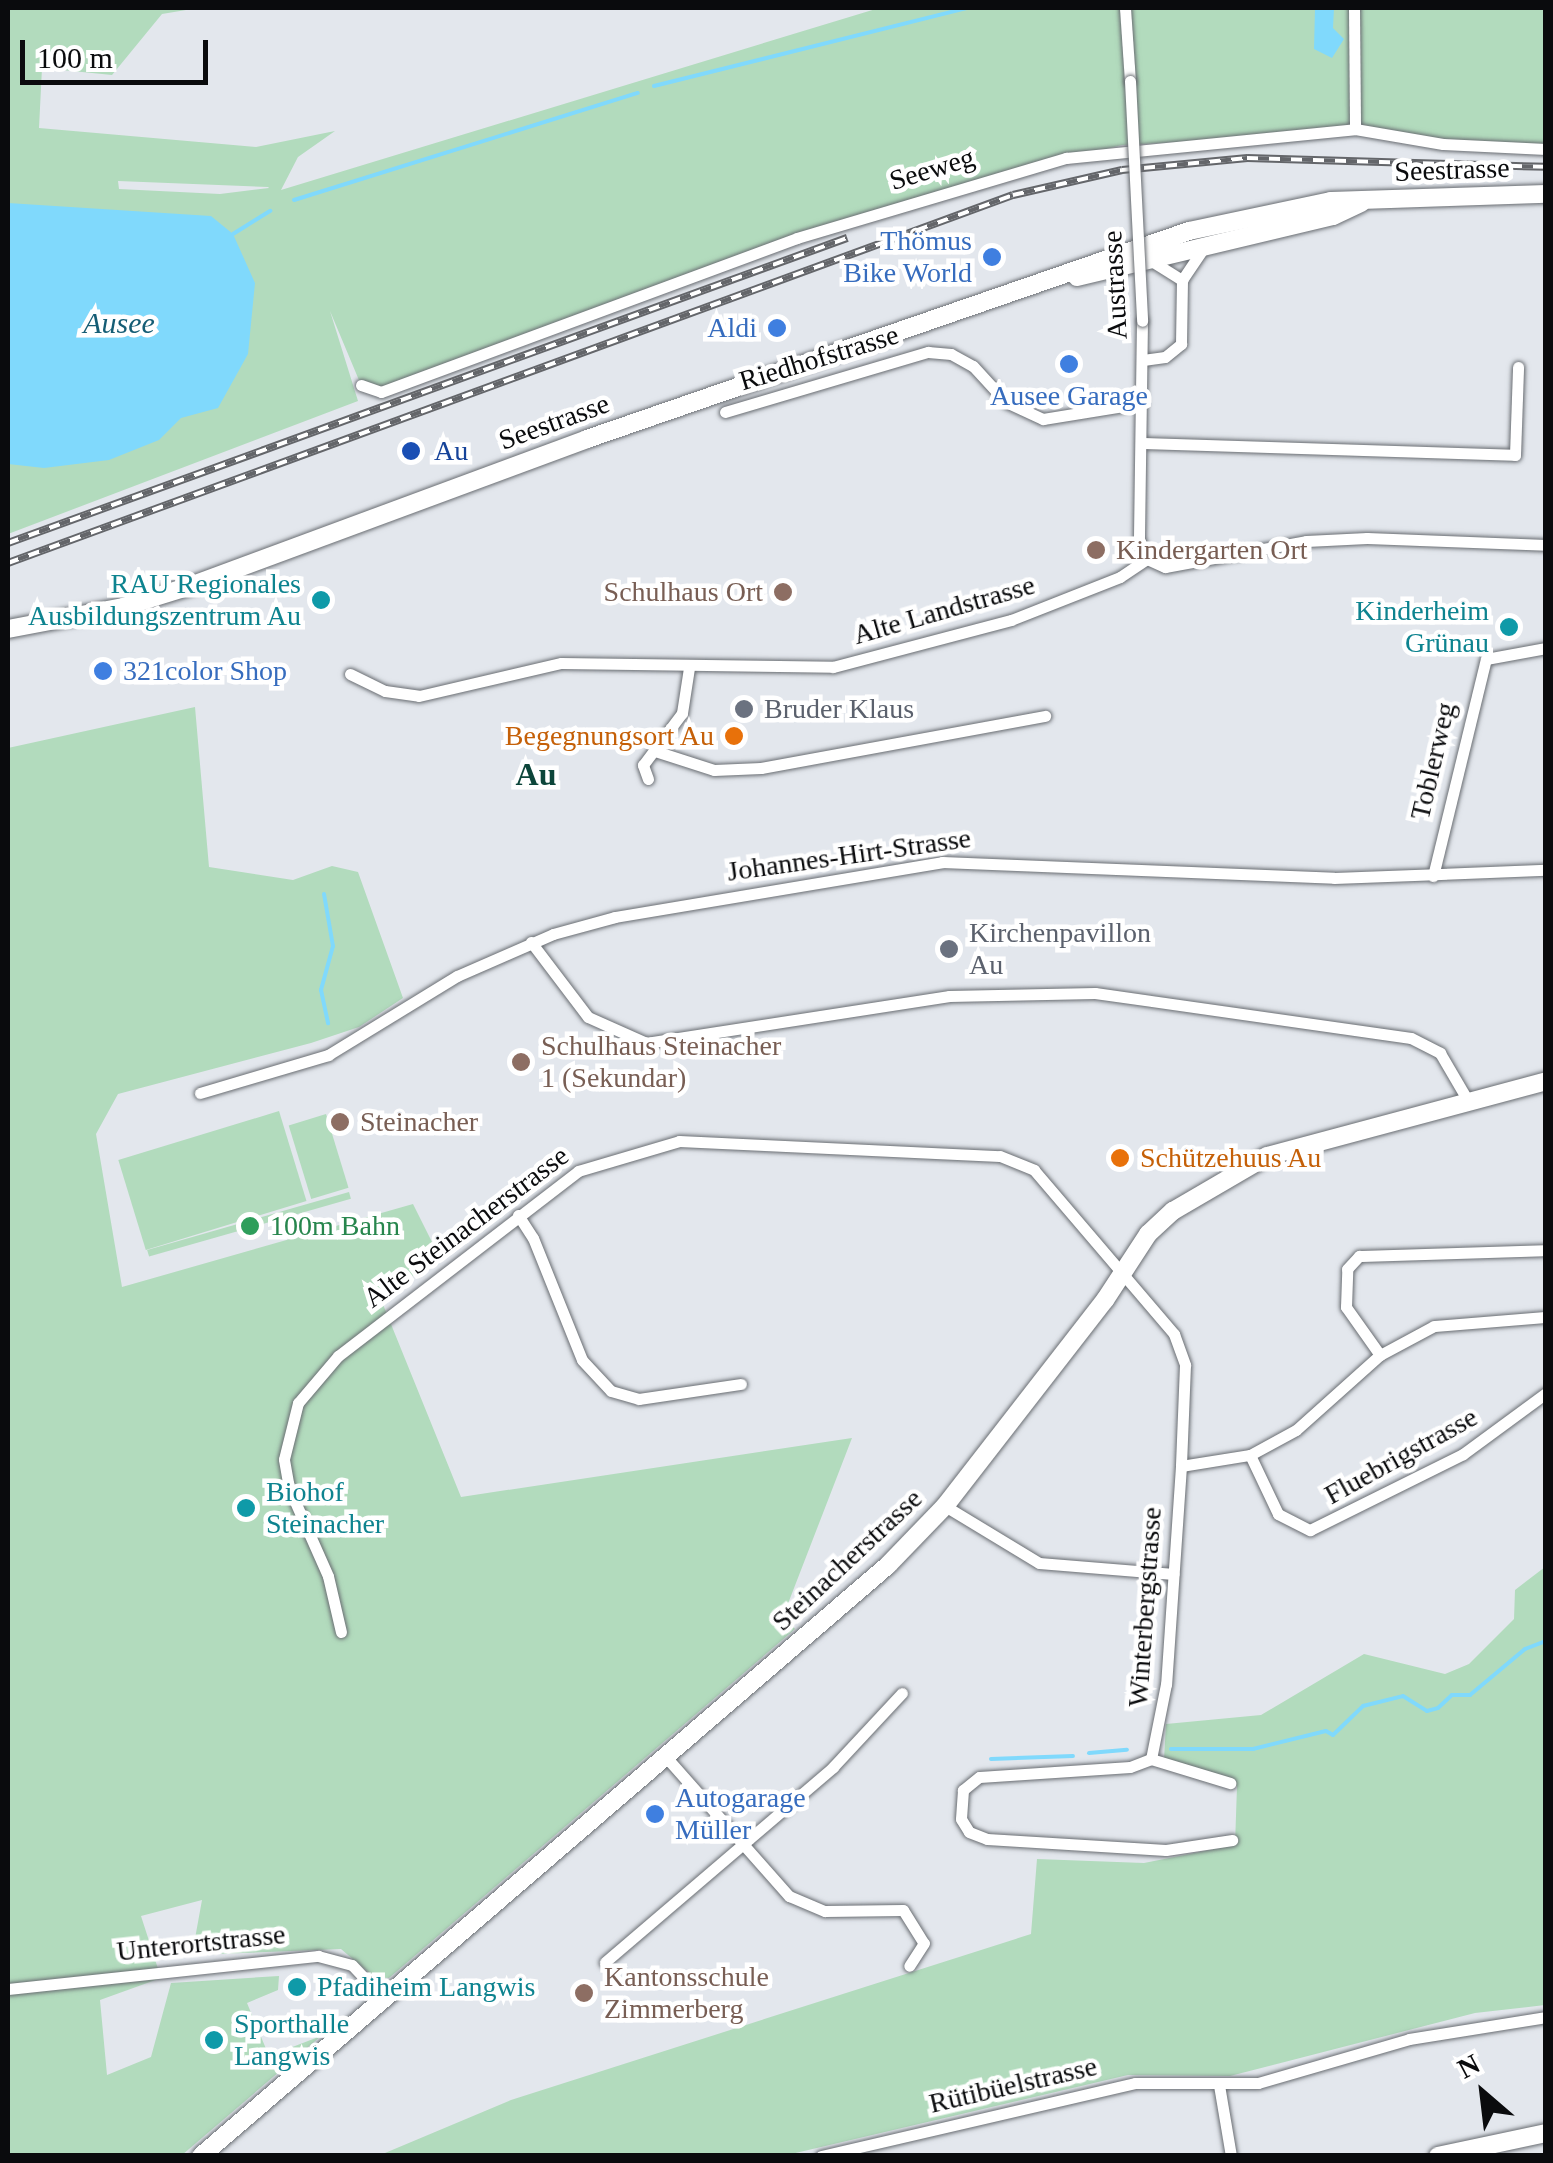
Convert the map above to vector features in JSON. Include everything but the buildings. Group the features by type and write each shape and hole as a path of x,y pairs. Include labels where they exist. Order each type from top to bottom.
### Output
{"main road":[{"name":"Seestrasse","path":"1062,279 1099,260 1233,220 1332,201 1546,194"},
{"name":"Seestrasse","path":"8,630 123,607 190,586 702,399 1062,279 1334,216 1361,203"},
{"name":"Steinacherstrasse","path":"201,2156 853,1598 945,1506 1161,1221 1248,1164 1546,1081"},
{"path":"1438,2156 1546,2133"}],"street":[{"name":"Austrasse","path":"1125,8 1142,321 1139,539 1147,559"},
{"path":"1354,8 1355,130"},
{"name":"Seeweg","path":"361,384 382,392 780,244 1066,158 1355,130 1443,144 1546,149"},
{"path":"1143,360 1172,353 1184,328 1182,280 1211,242"},
{"path":"1146,258 1182,280"},
{"name":"Riedhofstrasse","path":"725,412 928,352 952,354 973,366 1006,402 1044,419 1142,403"},
{"path":"1142,443 1515,456 1518,367"},
{"path":"1147,559 1165,566 1352,539 1546,545"},
{"name":"Alte Landstrasse","path":"350,674 385,691 419,696 562,663 796,670 871,659 1012,620 1120,577 1147,559"},
{"name":"Toblerweg","path":"1433,876 1486,658 1546,648"},
{"path":"648,778 643,765 682,713 689,668"},
{"path":"655,752 714,770 761,768 1045,716"},
{"name":"Johannes-Hirt-Strasse","path":"200,1093 328,1055 457,976 531,942 615,917 942,862 1433,876 1546,870"},
{"path":"531,942 588,1017 614,1034 646,1042 950,996 1095,993 1411,1038 1440,1053 1468,1101"},
{"name":"Alte Steinacherstrasse","path":"342,1632 328,1576 289,1488 284,1460 298,1403 338,1356 518,1215 596,1162 679,1141 1000,1156 1034,1170 1122,1274"},
{"path":"518,1215 533,1238 582,1360 612,1391 639,1399 742,1384"},
{"path":"1380,1355 1346,1306 1347,1269 1359,1256 1546,1250"},
{"name":"Winterbergstrasse","path":"1122,1274 1181,1347 1181,1466 1166,1684 1151,1759"},
{"path":"1181,1466 1250,1455 1296,1430 1380,1355 1434,1326 1546,1317"},
{"name":"Fluebrigstrasse","path":"1250,1455 1278,1514 1310,1530 1463,1454 1546,1393"},
{"path":"945,1506 1039,1562 1174,1574"},
{"path":"605,1962 833,1767 902,1693"},
{"path":"666,1757 789,1896 846,1913 903,1910 924,1943 909,1966"},
{"path":"1230,1783 1151,1759 1130,1767 979,1778 964,1790 961,1819 970,1832 987,1839 1166,1850 1232,1840"},
{"name":"Unterortstrasse","path":"8,1988 318,1956 352,1966 384,1999"},
{"name":"Rütibüelstrasse","path":"821,2156 1135,2082 1258,2082 1410,2039 1546,2017"},
{"path":"1218,2085 1231,2156"}],"green space":[{"name":"Au","path":"8,8 198,8 162,14 112,75 42,68 39,128 256,147 335,131 298,157 281,190 879,8 1545,8 1545,149 1376,132 1122,145 938,192 381,392 361,385 330,311 358,401 8,534","holes":["118,181 268,187 220,194 119,189"]},
{"path":"195,707 209,867 293,880 332,866 358,872 403,998 359,1027 118,1094 96,1134 122,1287 413,1204 440,1258 380,1297 461,1497 852,1438 784,1614 795,1629 389,1978 374,1977 341,1949 192,1955 202,1900 141,1916 161,1978 100,2000 107,2075 151,2057 171,1983 279,1976 278,1990 247,2003 269,2056 321,2036 182,2155 8,2155 8,748"},
{"path":"279,1111 306,1201 146,1250 118,1160"},
{"path":"326,1114 349,1188 311,1199 289,1125"},
{"name":"100m Bahn","path":"349,1192 351,1199 149,1257 147,1250"},
{"path":"1545,1567 1545,2005 1475,2013 1230,2076 1128,2075 787,2155 314,2156 385,2153 511,2100 1031,1934 1037,1859 1144,1863 1235,1845 1237,1786 1164,1759 1166,1724 1261,1715 1364,1654 1445,1674 1469,1664 1514,1619 1515,1590"}],"water":[{"path":"1315,8 1334,8 1333,28 1344,39 1332,58 1314,49"},
{"name":"Ausee","path":"8,203 211,216 233,234 255,283 248,354 218,408 181,418 159,440 109,460 44,468 8,464"}],"waterway":[{"path":"654,86 967,8"},
{"path":"294,200 638,93"},
{"path":"233,234 270,211"},
{"path":"324,894 333,946 321,990 328,1023"},
{"path":"1171,1749 1253,1749 1326,1731 1333,1735 1363,1706 1403,1696 1427,1711 1438,1708 1452,1695 1470,1695 1525,1649 1546,1641"},
{"path":"1089,1753 1127,1750"},
{"path":"991,1759 1073,1756"}],"railway":[{"path":"8,563 1013,195 1122,170 1247,158 1546,167"},
{"path":"8,543 847,238"}],"place":[{"name":"Thömus Bike World","path":"992,257"},
{"name":"Aldi","path":"777,328"},
{"name":"Ausee Garage","path":"1069,364"},
{"name":"Au","path":"411,451"},
{"name":"Kindergarten Ort","path":"1096,550"},
{"name":"Schulhaus Ort","path":"783,592"},
{"name":"RAU Regionales Ausbildungszentrum Au","path":"321,600"},
{"name":"Kinderheim Grünau","path":"1509,627"},
{"name":"321color Shop","path":"103,671"},
{"name":"Bruder Klaus","path":"744,709"},
{"name":"Begegnungsort Au","path":"734,736"},
{"name":"Kirchenpavillon Au","path":"949,949"},
{"name":"Schulhaus Steinacher 1 (Sekundar)","path":"521,1062"},
{"name":"Steinacher","path":"340,1122"},
{"name":"Schützehuus Au","path":"1120,1158"},
{"name":"100m Bahn","path":"250,1226"},
{"name":"Biohof Steinacher","path":"246,1508"},
{"name":"Autogarage Müller","path":"655,1814"},
{"name":"Pfadiheim Langwis","path":"297,1987"},
{"name":"Kantonsschule Zimmerberg","path":"584,1993"},
{"name":"Sporthalle Langwis","path":"214,2040"}],"district":[{"name":"Au","path":"536,774"}]}
